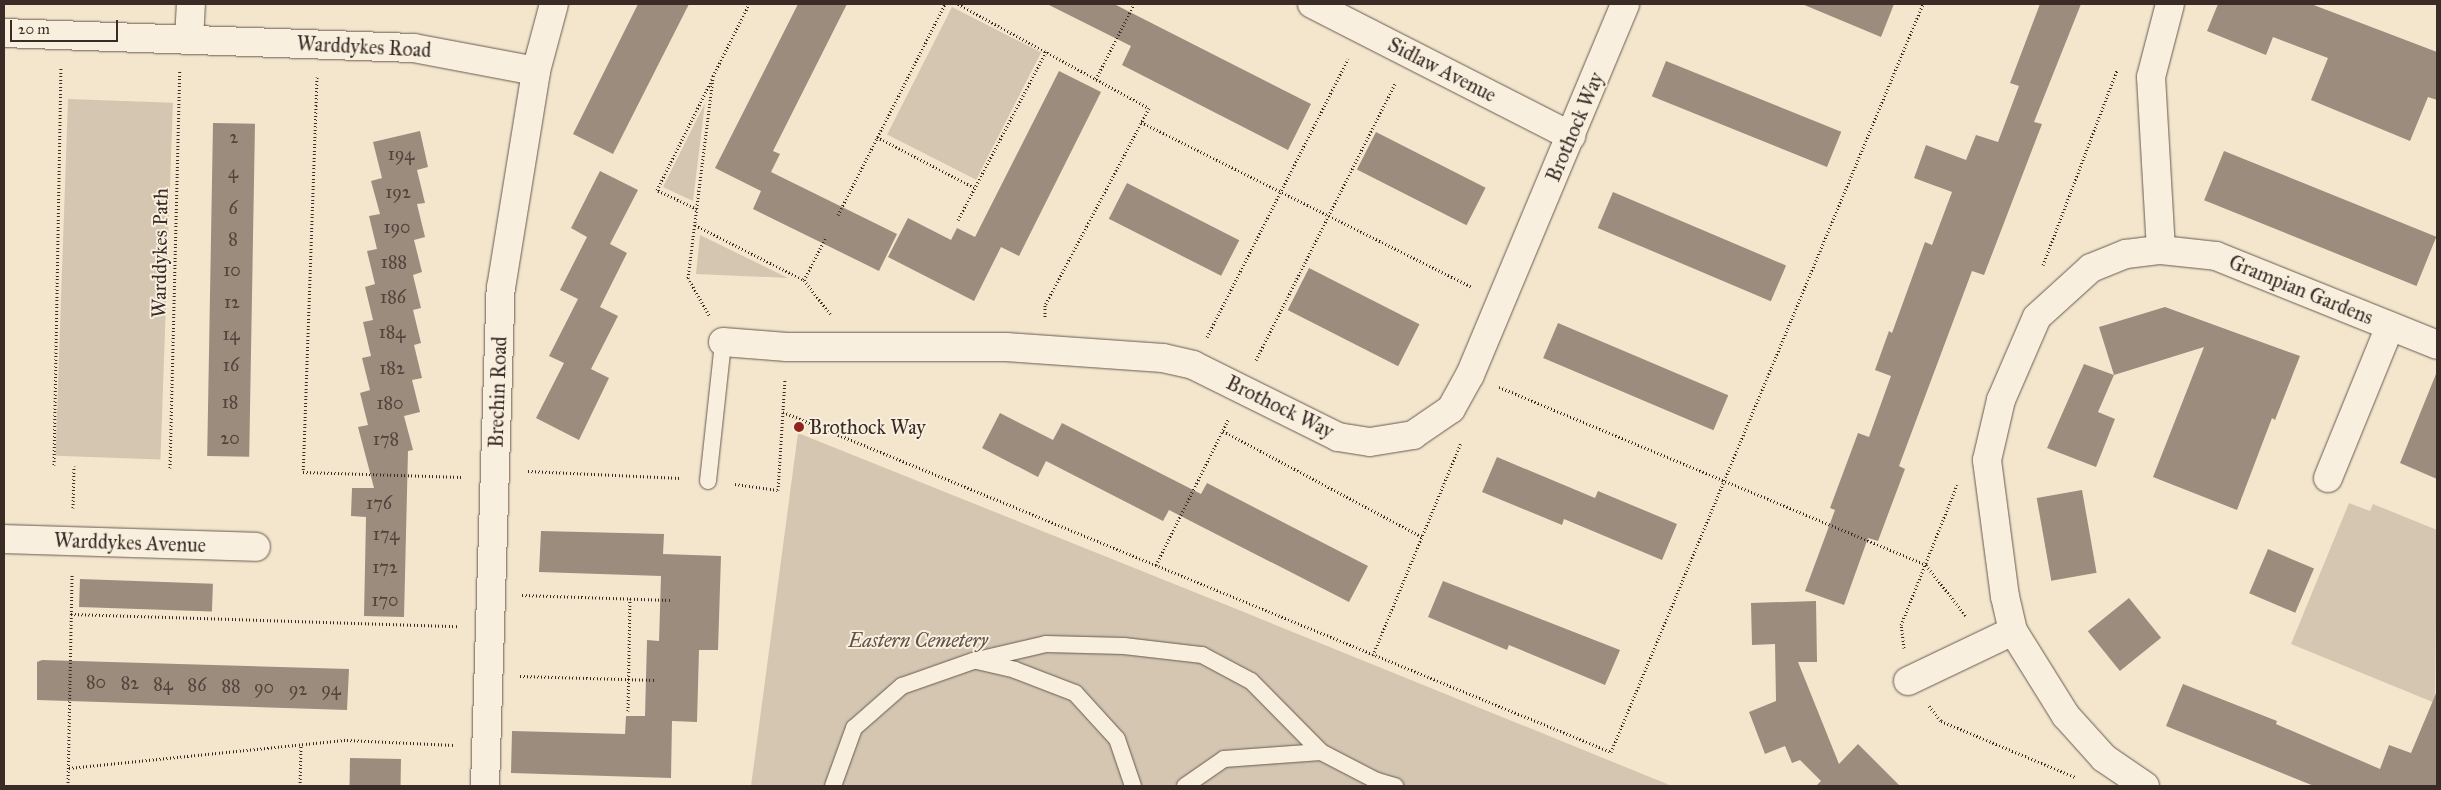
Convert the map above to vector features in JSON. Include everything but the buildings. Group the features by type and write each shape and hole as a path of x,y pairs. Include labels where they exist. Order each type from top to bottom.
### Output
{"street":[{"path":"185,40 191,4"},
{"name":"Brechin Road","path":"485,786 501,288 536,71 554,4"},
{"name":"Sidlaw Avenue","path":"1312,4 1571,136"},
{"name":"Brothock Way","path":"723,342 857,348 1043,350 1163,358 1193,365 1338,437 1370,442 1413,434 1451,409 1470,375 1626,4"},
{"path":"2161,250 2151,77 2170,4"},
{"name":"Warddykes Road","path":"4,33 414,48 536,71"},
{"name":"Grampian Gardens","path":"2145,786 2104,758 2066,716 2014,631 2005,597 1988,460 2001,400 2037,317 2091,268 2126,254 2161,250 2216,256 2437,345"},
{"path":"2328,478 2390,326"},
{"name":"Warddykes Avenue","path":"4,540 256,547"},
{"path":"1908,681 2014,631"}],"lane":[{"path":"708,481 723,342"},
{"path":"833,786 854,728 902,686 973,660 1046,644 1124,646 1202,654 1251,681 1321,752 1379,784 1395,786"},
{"path":"973,660 1015,670 1075,693 1117,739 1133,786"},
{"path":"1185,786 1224,759 1321,752"}],"path":[{"path":"697,209 657,190 749,4"},
{"path":"838,214 945,4"},
{"path":"958,4 1149,108 1045,304 1043,350"},
{"path":"1096,79 1134,4"},
{"path":"783,412 1611,752 1923,4"},
{"path":"1193,365 1363,30"},
{"name":"Warddykes Path","path":"170,468 185,40"},
{"path":"318,44 303,472 495,478"},
{"path":"958,220 1046,52"},
{"path":"1156,565 1410,54"},
{"path":"2037,317 2038,279 2120,62"},
{"path":"713,76 688,278 723,342"},
{"path":"54,465 60,103"},
{"path":"1141,122 1501,302"},
{"path":"877,137 975,188"},
{"path":"695,225 804,280 857,348"},
{"path":"804,280 826,237"},
{"path":"1470,375 1926,564 1987,643"},
{"path":"1373,654 1462,440 1451,409"},
{"path":"1223,431 1422,536"},
{"path":"68,786 74,466"},
{"path":"492,594 670,600"},
{"path":"628,711 630,599"},
{"path":"71,614 491,627"},
{"path":"489,675 656,680"},
{"path":"69,768 348,740 487,747"},
{"path":"300,786 301,745"}],"green space":[{"path":"952,7 1041,52 976,180 887,134"},
{"path":"68,99 173,103 160,459 56,456"},
{"path":"705,103 693,201 663,187"},
{"path":"700,235 788,278 696,274"},
{"name":"Eastern Cemetery","path":"798,433 1229,606 1672,786 751,786"},
{"path":"2349,503 2370,511 2373,504 2437,530 2435,703 2291,644"}],"place":[{"name":"Brothock Way","path":"799,427"}]}
